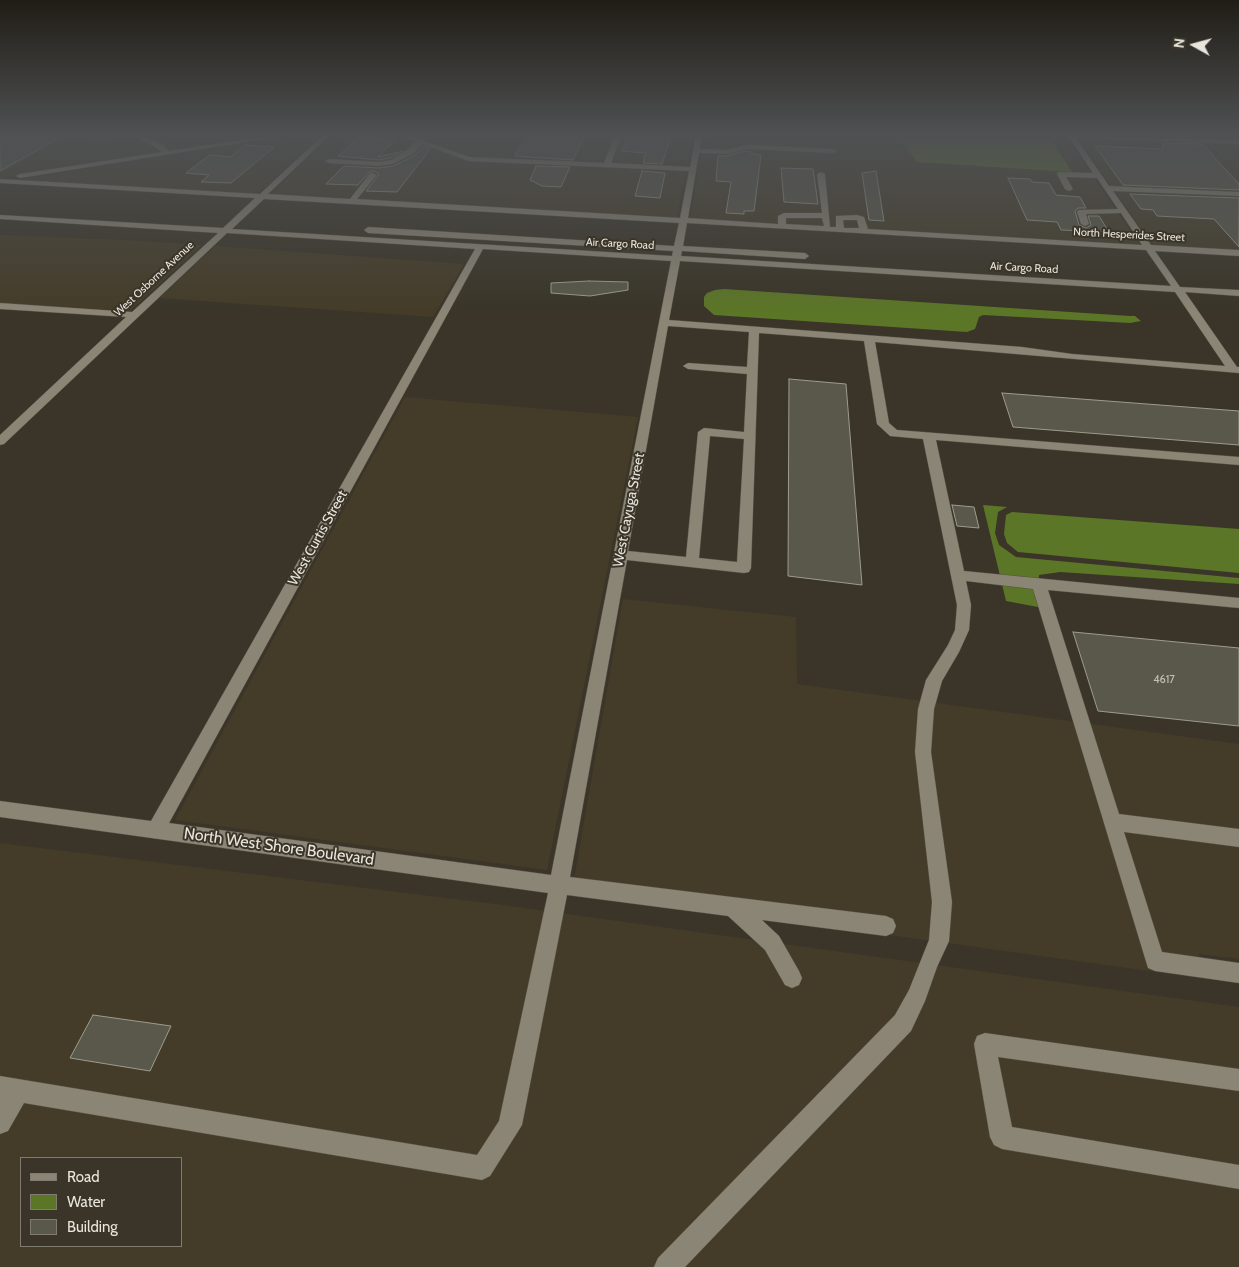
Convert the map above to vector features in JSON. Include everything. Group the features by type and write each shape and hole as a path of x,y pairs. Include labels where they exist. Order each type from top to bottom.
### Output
{"street":[{"name":"North Hesperides Street","path":"230,195 1239,253"},
{"path":"352,202 358,195"},
{"name":"West Cayuga Street","path":"9,1089 482,1168 510,1125 559,884 687,195"},
{"path":"824,195 828,229"},
{"path":"1112,195 1171,281 1236,369"},
{"name":"West Osborne Avenue","path":"0,441 134,315 224,226 239,222 261,197"},
{"path":"0,208 88,213"},
{"path":"1085,224 1081,212 1123,211"},
{"path":"782,226 782,216 784,214 826,216"},
{"name":"Air Cargo Road","path":"0,217 224,226 480,247 814,257"},
{"path":"840,230 839,218 857,217 861,218 864,231"},
{"name":"Air Cargo Road","path":"357,229 677,254 1171,281 1239,293"},
{"name":"West Curtis Street","path":"156,830 480,247"},
{"path":"0,306 134,315"},
{"path":"665,323 1022,350 1072,357 1236,369"},
{"path":"621,555 744,568 754,330"},
{"path":"870,338 883,424 894,433 1239,461"},
{"path":"688,366 752,371"},
{"path":"692,563 704,432 750,436"},
{"path":"667,1267 903,1023 918,994 928,964 939,941 942,902 923,752 926,709 934,680 954,648 962,630 964,605 929,437"},
{"path":"958,575 1239,603"},
{"path":"1039,584 1155,961 1229,971"},
{"name":"North West Shore Boulevard","path":"0,809 886,926"},
{"path":"1113,822 1239,838"},
{"path":"732,906 772,943 792,978"},
{"path":"1239,1080 985,1044 1002,1137 1239,1177"},
{"path":"0,1124 9,1089"}],"shaded area":[{"path":"271,195 681,195 677,218"},
{"path":"694,195 1106,195 1140,245 690,218"},
{"path":"1118,195 1239,196 1239,250 1153,246"},
{"path":"0,235 202,245 130,311 0,303"},
{"path":"215,246 464,264 433,317 159,298"},
{"path":"405,397 638,417 547,870 175,820"},
{"path":"623,599 796,617 797,684 1239,744 1239,959 1199,954 1207,979 572,891"},
{"path":"0,843 495,904 1239,1007 1239,1267 0,1267"}],"water":[{"path":"724,289 1135,316 1141,321 1130,323 983,315 979,317 975,329 967,332 714,315 704,306 704,297 707,293"},
{"path":"983,505 1007,507 998,512 995,533 999,545 1016,557 1239,578 1239,584 1060,572 1039,575 1038,607 1006,601"},
{"path":"1012,512 1239,529 1239,573 1018,552 1007,543 1004,534 1006,515"}],"building":[{"path":"635,195 661,195 660,198"},
{"path":"729,195 756,195 754,211 744,211 744,214 726,213"},
{"path":"783,195 817,195 818,204 784,202"},
{"path":"865,195 880,195 884,221 869,220"},
{"path":"1016,195 1080,197 1086,208 1078,208 1075,211 1079,225 1086,228 1091,225 1088,216 1099,216 1109,232 1061,230 1057,222 1027,220"},
{"path":"1131,195 1239,198 1239,247 1214,219 1157,216 1153,210 1141,209"},
{"path":"589,281 628,282 628,290 590,296 551,293 551,283"},
{"path":"789,379 846,384 862,585 788,576"},
{"path":"1002,393 1239,411 1239,445 1013,427"},
{"path":"952,505 974,507 979,528 957,526"},
{"path":"1073,632 1239,648 1239,726 1098,711"},
{"path":"93,1015 171,1026 150,1071 70,1058"}]}
